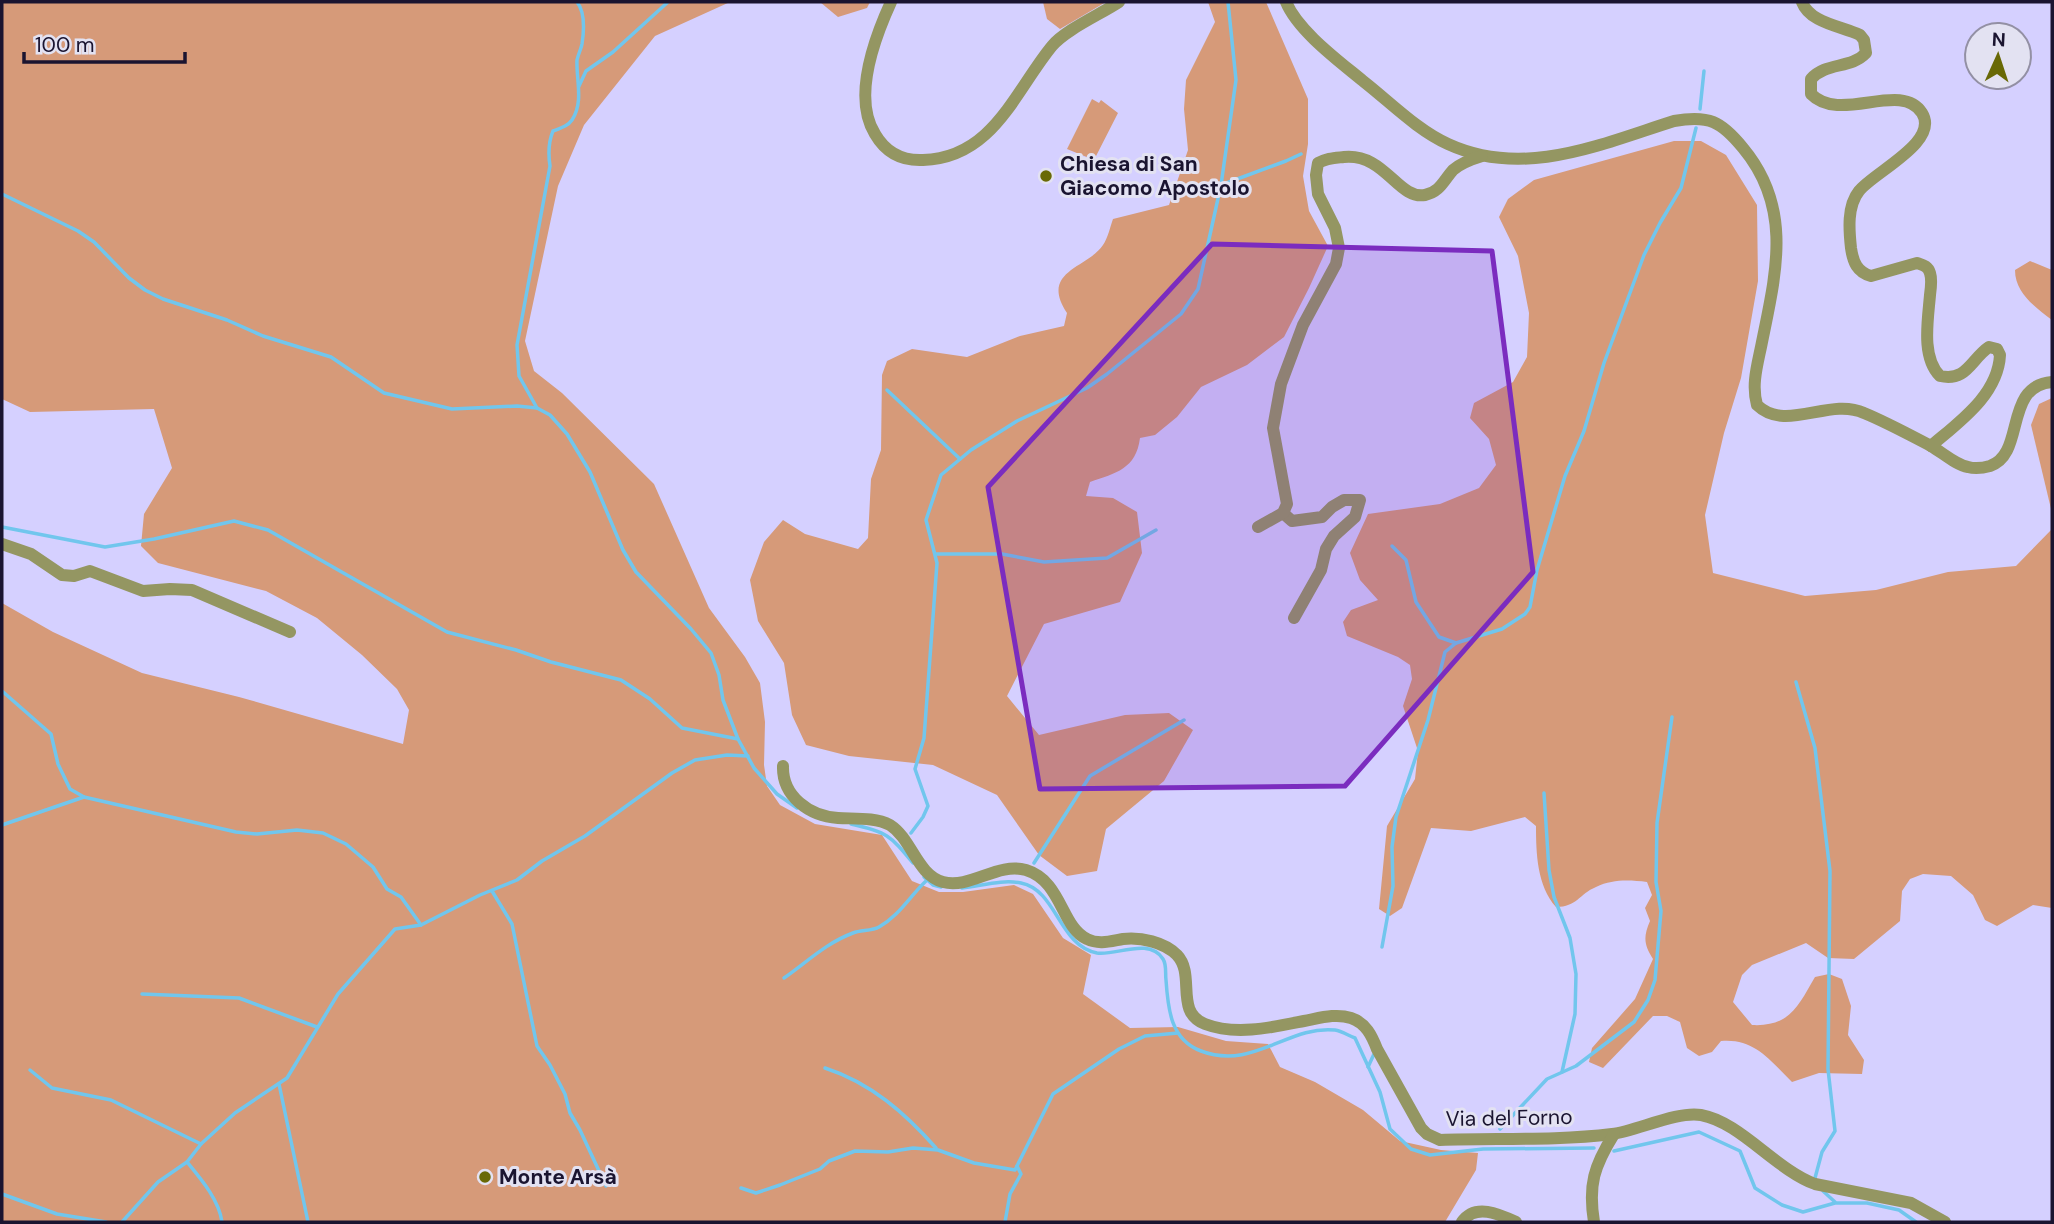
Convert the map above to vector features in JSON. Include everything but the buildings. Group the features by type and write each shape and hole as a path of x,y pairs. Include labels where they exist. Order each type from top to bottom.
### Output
{"street":[{"path":"891,2 875,38 867,83 868,115 871,128 886,148 896,156 920,160 938,159 978,142 999,123 1052,45 1119,2"},
{"path":"1286,2 1301,25 1325,48 1429,133 1448,144 1486,155 1515,159 1554,157 1692,118 1719,123 1728,128 1760,174 1775,215 1777,267 1755,381 1756,405 1764,412 1787,417 1849,407 1931,446 1966,467 1991,466 2007,452 2019,407 2026,396 2037,387 2052,382"},
{"path":"1802,2 1805,8 1820,20 1860,34 1866,47 1866,53 1858,61 1817,72 1811,79 1811,94 1817,101 1840,106 1903,100 1920,110 1924,117 1924,132 1917,143 1869,181 1855,198 1850,220 1850,238 1853,260 1858,269 1871,276 1917,264 1925,265 1931,285 1927,329 1929,349 1931,363 1940,376 1955,377 1965,373 1989,347 1997,349 2000,355 1988,391 1976,407 1931,446"},
{"path":"1258,527 1283,513 1287,504 1273,428 1281,384 1303,325 1336,264 1339,247 1335,228 1318,194 1315,175 1318,163 1326,159 1360,157 1377,164 1412,194 1424,195 1439,188 1455,169 1471,159 1486,155"},
{"path":"1283,513 1292,521 1322,517 1344,500 1360,500 1355,517 1334,536 1326,549 1321,570 1294,618"},
{"path":"2,544 31,554 62,575 74,576 90,571 143,592 192,590 290,632"},
{"name":"Via del Forno","path":"783,766 785,785 800,804 816,813 834,818 888,824 902,837 925,870 939,881 953,883 1001,870 1022,869 1034,873 1049,887 1077,932 1086,939 1101,943 1143,939 1160,944 1176,954 1182,962 1189,1011 1207,1025 1236,1030 1276,1027 1327,1016 1350,1017 1358,1021 1373,1037 1421,1128 1433,1138 1440,1140 1614,1134 1661,1121 1702,1115 1732,1130 1800,1178 1815,1184 1911,1203 1945,1222"},
{"path":"1594,1222 1592,1183 1597,1163 1614,1134"},
{"path":"1462,1222 1468,1214 1476,1212 1498,1214 1516,1222"}],"highlighted area":[{"path":"1212,244 1492,251 1533,572 1345,786 1040,789 988,487"}],"shaded area":[{"path":"2,2 730,2 655,36 584,125 558,186 525,341 534,371 562,393 654,484 709,608 745,657 760,683 765,722 764,765 767,786 780,805 815,824 882,835 912,881 939,892 963,892 1014,885 1033,894 1063,938 1091,955 1083,994 1130,1028 1178,1027 1226,1041 1268,1044 1280,1067 1315,1082 1363,1110 1400,1141 1441,1150 1478,1153 1476,1170 1445,1222 2,1222 2,603 53,632 142,673 239,697 403,744 409,710 397,689 362,655 317,618 266,591 158,563 141,546 144,514 172,468 154,409 30,412 2,399"},
{"path":"820,2 870,2 867,8 838,17"},
{"path":"1043,2 1106,2 1060,29 1047,19"},
{"path":"1208,2 1266,2 1308,99 1308,144 1303,176 1309,211 1328,246 1284,337 1247,365 1201,387 1177,417 1155,435 1140,438 1138,448 1129,463 1116,472 1090,482 1086,496 1113,498 1137,512 1142,553 1120,602 1044,624 1007,696 1039,735 1125,715 1169,713 1193,730 1164,781 1106,829 1097,871 1067,876 1039,855 997,795 933,765 849,756 806,745 792,715 784,663 758,621 750,580 764,542 783,520 805,534 858,549 868,538 871,479 881,450 882,375 887,361 912,349 967,357 1020,336 1064,326 1067,313 1060,299 1062,279 1103,245 1113,219 1169,205 1188,150 1184,109 1186,80 1215,22"},
{"path":"1092,99 1099,103 1101,100 1118,113 1094,160 1067,149"},
{"path":"1674,141 1701,141 1726,155 1757,205 1758,281 1741,378 1724,433 1705,515 1713,573 1805,596 1876,590 1948,572 2016,566 2052,529 2052,908 2033,905 1997,926 1985,920 1973,895 1951,876 1923,874 1910,879 1902,891 1900,921 1854,959 1828,958 1806,943 1752,965 1742,975 1733,1002 1752,1025 1775,1022 1791,1013 1815,977 1829,974 1842,979 1851,1006 1848,1035 1864,1060 1862,1074 1819,1073 1792,1082 1761,1052 1733,1041 1721,1041 1712,1052 1699,1056 1687,1048 1680,1022 1667,1016 1653,1016 1603,1068 1589,1062 1592,1048 1635,999 1653,959 1646,941 1650,921 1645,908 1652,895 1647,882 1615,881 1590,890 1569,905 1556,907 1541,879 1536,826 1525,817 1471,831 1431,828 1402,908 1390,916 1379,909 1387,826 1415,779 1418,751 1403,706 1412,679 1410,665 1398,657 1347,636 1343,622 1351,610 1378,600 1360,580 1350,553 1368,514 1440,504 1479,488 1496,465 1489,439 1470,418 1474,403 1513,382 1527,357 1529,313 1518,256 1499,217 1508,199 1534,180"},
{"path":"2030,261 2052,270 2052,320 2027,299 2018,286 2015,270"},
{"path":"2052,398 2052,513 2031,425 2039,404"}],"waterway":[{"path":"537,408 519,376 517,345 550,166 550,140 553,131 570,122 578,106 577,60 582,44 583,16 577,2"},
{"path":"579,86 586,71 613,52 668,2"},
{"path":"911,833 928,806 915,769 924,738 937,563 926,520 941,475 971,450 1017,421 1087,388 1107,374 1181,314 1198,289 1221,185 1236,80 1228,2"},
{"path":"1700,109 1704,71"},
{"path":"1382,947 1393,886 1392,847 1396,817 1428,720 1445,652 1456,643 1502,629 1525,614 1530,607 1537,570 1565,476 1584,431 1604,363 1644,255 1681,188 1696,128"},
{"path":"1221,185 1301,154"},
{"path":"2,194 78,231 94,242 129,278 145,290 263,336 331,357 384,393 452,409 517,406 537,408 550,415 567,434 590,472 623,550 636,572 711,653 719,675 723,700 738,739 754,768 777,794 797,808"},
{"path":"887,390 960,459"},
{"path":"2,527 105,547 234,521 268,530 447,632 621,680 650,699 682,728 738,739"},
{"path":"936,554 1002,554 1044,562 1107,558 1156,530"},
{"path":"1392,546 1406,560 1416,602 1439,637 1456,643"},
{"path":"1796,682 1815,748 1830,871 1828,1069 1835,1131 1822,1152 1815,1178"},
{"path":"2,691 51,734 58,764 70,789 84,797 236,832 257,834 297,830 323,833 346,844 373,867 387,889 401,897 421,925"},
{"path":"1500,1129 1547,1079 1576,1066 1634,1022 1648,1000 1655,980 1661,911 1656,882 1657,823 1672,717"},
{"path":"1034,863 1090,776 1184,720"},
{"path":"122,1222 158,1182 187,1162 201,1144 235,1113 287,1078 338,994 395,929 421,925 480,895 517,880 695,760 727,755 748,756"},
{"path":"1544,793 1549,870 1554,897 1570,938 1576,974 1575,1014 1562,1072"},
{"path":"2,825 84,797"},
{"path":"851,824 887,836 913,863"},
{"path":"924,877 933,885 941,887"},
{"path":"784,978 834,942 886,922 926,881"},
{"path":"962,888 999,882 1021,883 1043,896 1066,930 1084,948 1097,953 1141,948 1157,953 1165,964 1168,1002 1177,1032 1191,1046 1201,1051 1220,1056 1254,1052 1318,1030 1340,1031 1355,1038 1380,1092 1390,1129 1411,1149 1430,1155 1483,1149 1594,1148"},
{"path":"492,891 512,924 537,1046 565,1094 570,1113 606,1186"},
{"path":"142,994 239,998 317,1027"},
{"path":"741,1188 756,1193 820,1169 829,1161 855,1151 888,1152 913,1148 938,1150 974,1163 1015,1170 1053,1094 1119,1049 1145,1036 1178,1033"},
{"path":"1368,1067 1374,1054"},
{"path":"825,1068 842,1074 886,1100 936,1148"},
{"path":"30,1070 52,1088 111,1100 201,1144"},
{"path":"279,1084 308,1222"},
{"path":"1614,1151 1699,1132 1740,1151 1755,1188 1782,1205 1803,1212 1835,1203 1867,1203 1899,1210 1916,1222"},
{"path":"187,1162 213,1198 222,1222"},
{"path":"1005,1222 1010,1194 1021,1174 1017,1166"},
{"path":"1823,1191 1835,1202"},
{"path":"2,1194 57,1214 106,1222"}],"place":[{"name":"Chiesa di San Giacomo Apostolo","path":"1046,176"},
{"name":"Monte Arsà","path":"485,1177"}]}
